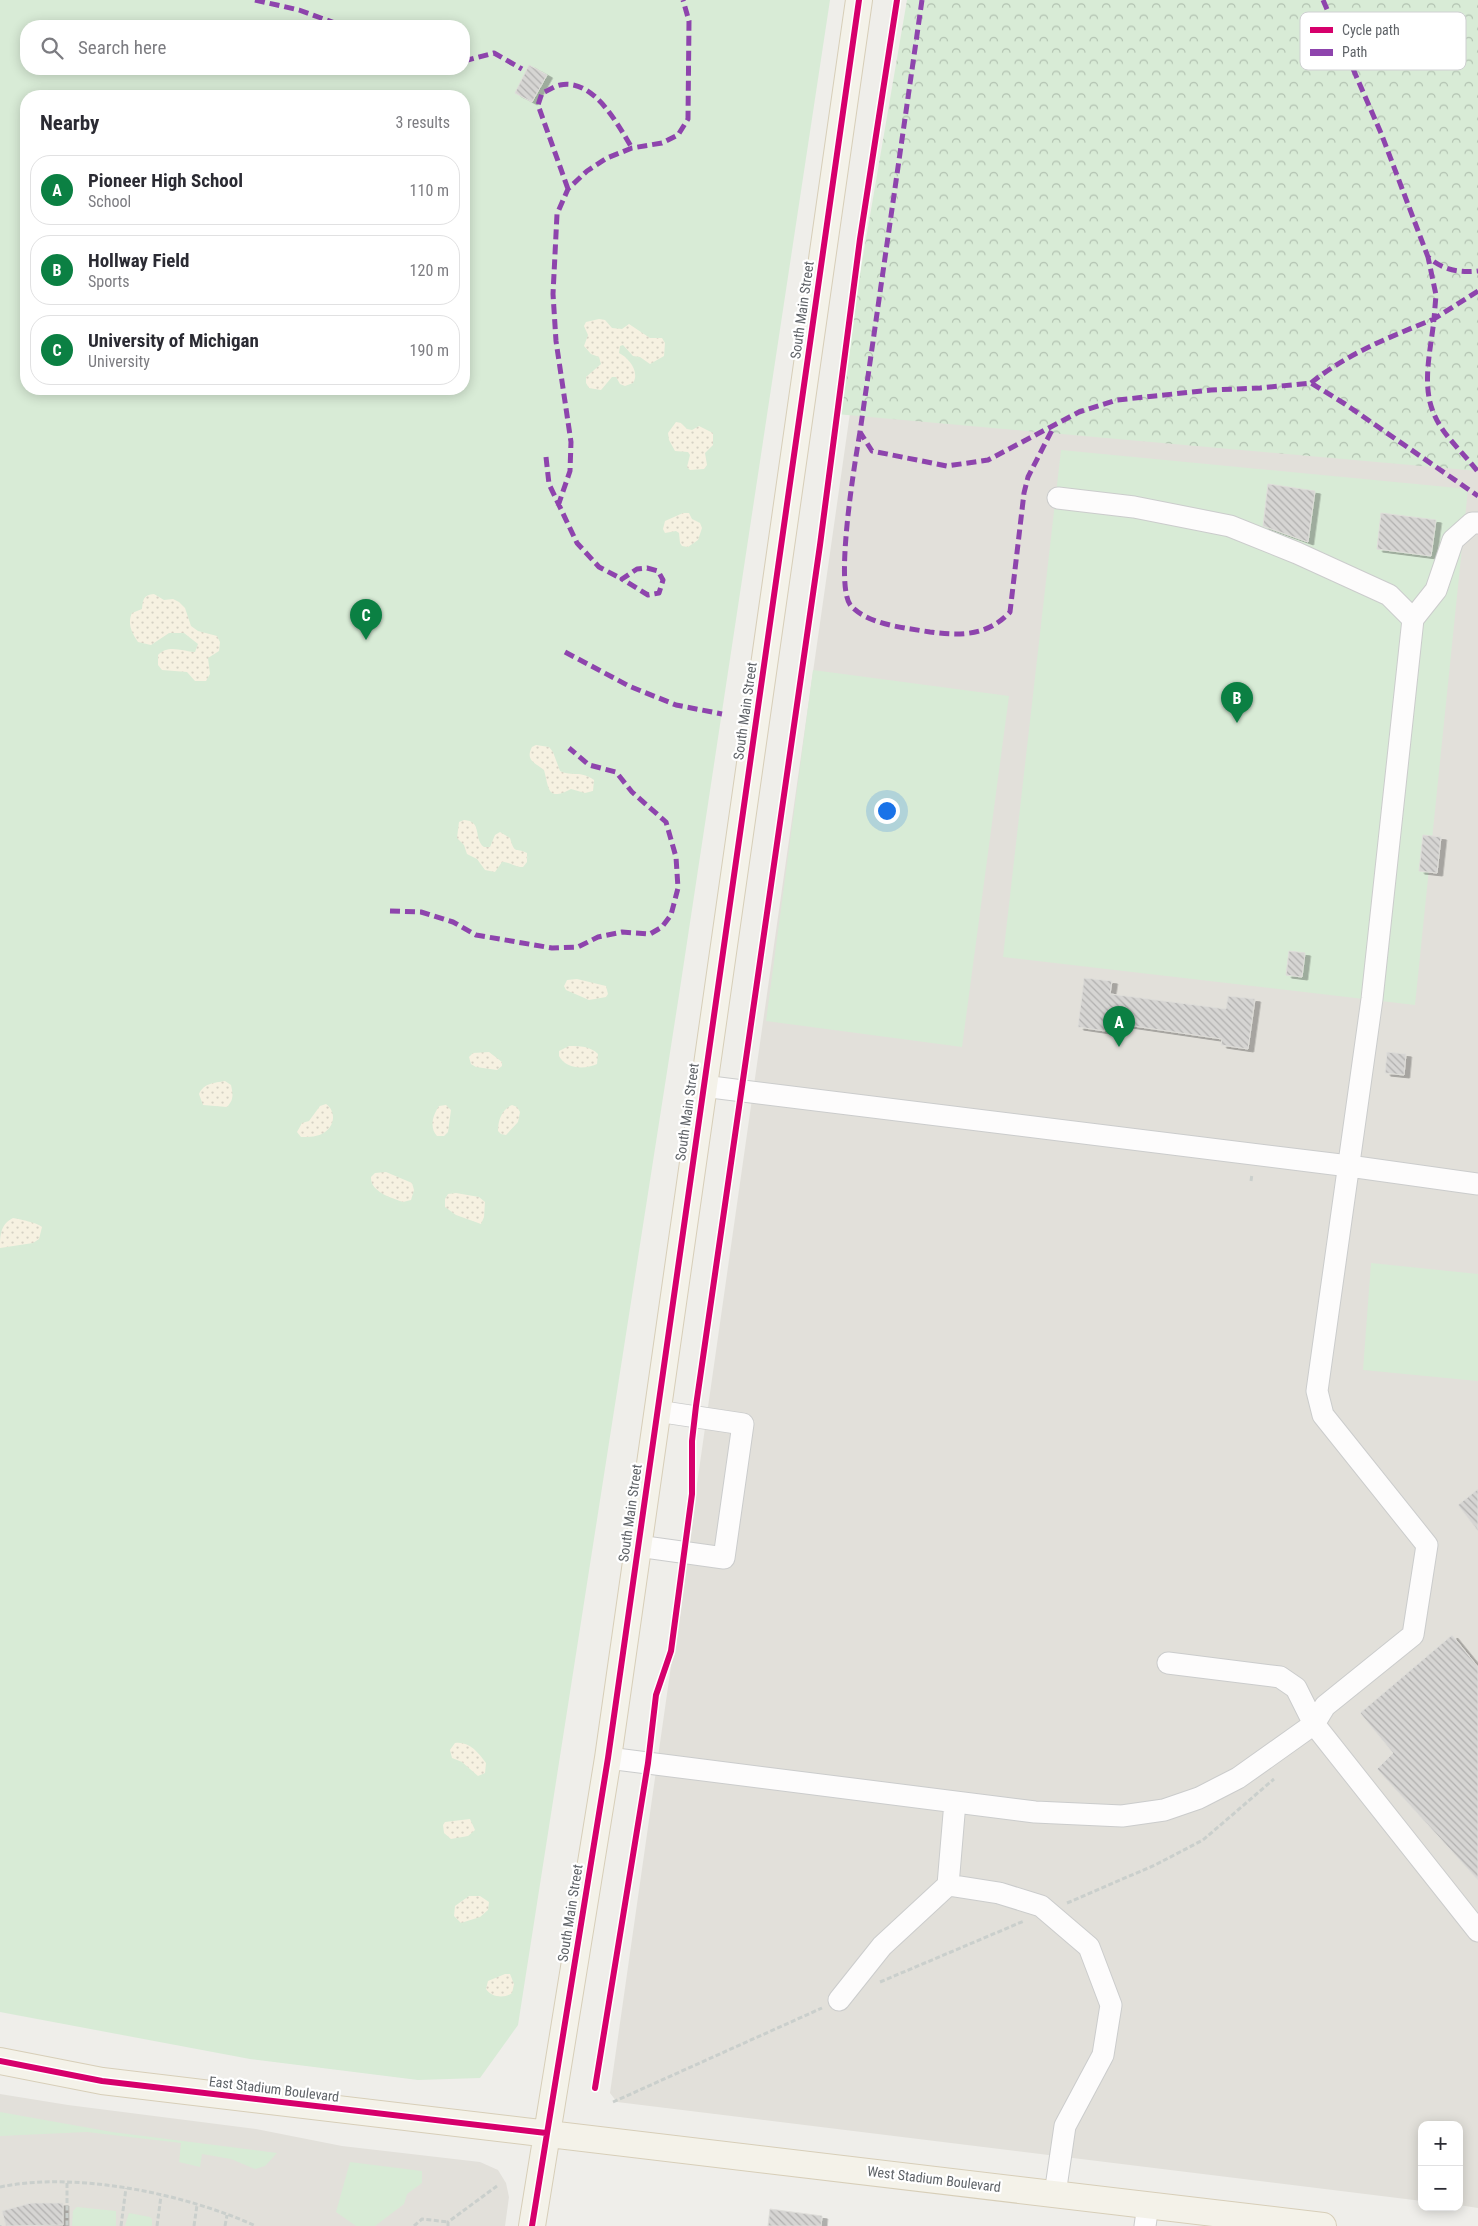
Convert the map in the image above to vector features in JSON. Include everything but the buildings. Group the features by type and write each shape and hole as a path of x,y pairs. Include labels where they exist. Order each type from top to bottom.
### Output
{"main road":[{"name":"South Main Street","path":"532,2226 608,1758 859,0"},
{"name":"East Stadium Boulevard","path":"0,2061 102,2081 546,2133"},
{"name":"West Stadium Boulevard","path":"546,2133 1055,2194 1147,2216 1323,2226"}],"lane":[{"path":"1058,498 1134,508 1230,526 1297,553 1389,595 1413,619"},
{"path":"608,1758 1036,1812 1112,1816 1164,1810 1199,1798 1238,1778 1314,1724 1325,1706 1413,1635 1427,1545 1323,1415 1317,1391 1372,999 1413,619 1436,590 1454,540 1472,522 1478,522"},
{"path":"703,1086 1349,1166 1478,1184"},
{"path":"638,1546 724,1558 743,1424 657,1410"},
{"path":"1168,1663 1280,1677 1296,1688 1314,1724 1478,1931"},
{"path":"839,2000 882,1946 948,1885 955,1802"},
{"path":"948,1885 999,1893 1041,1906 1089,1947 1110,2005 1103,2055 1066,2126 1055,2194"}],"path":[{"path":"875,1985 1155,1865 1203,1840 1277,1777"},
{"path":"613,2102 839,2000"},
{"path":"0,2187 21,2182 67,2183 126,2188 197,2205 256,2226"},
{"path":"67,2183 67,2226"},
{"path":"414,2226 422,2219 448,2224 497,2186"},
{"path":"120,2226 126,2188"},
{"path":"157,2226 161,2196"},
{"path":"194,2226 197,2205"},
{"path":"225,2226 227,2215"}],"shaded area":[{"path":"909,0 1478,0 1478,2208 1463,2206 1463,2121 1418,2121 1418,2201 617,2102 610,2093"},
{"path":"0,2094 68,2105 256,2129 342,2146 480,2162 498,2170 506,2183 509,2197 505,2226 0,2226"}],"green space":[{"path":"0,0 830,0 679,995 518,2025 480,2078 418,2080 250,2059 0,2012"},
{"path":"907,0 1478,0 1478,471 836,414"},
{"path":"1061,450 1468,489 1415,1005 1003,957"},
{"path":"813,670 1009,696 962,1047 766,1021"},
{"path":"1371,1263 1478,1274 1478,1381 1363,1370"},
{"path":"0,2112 112,2132 277,2153 265,2166 255,2169 231,2159 202,2154 200,2167 179,2162 181,2143 87,2132 0,2136"},
{"path":"350,2162 422,2171 422,2183 407,2194 404,2204 375,2226 356,2226 336,2212"},
{"path":"77,2207 116,2211 116,2226 72,2226 73,2211"},
{"path":"129,2213 150,2217 152,2219 152,2226 125,2226"}],"sand":[{"path":"599,319 605,320 612,328 622,329 629,324 650,338 662,338 665,343 664,356 650,364 640,357 633,356 623,345 620,346 619,353 630,362 634,370 635,379 633,383 625,386 620,384 616,377 612,377 601,390 589,388 586,383 586,377 601,364 599,357 591,354 584,346 588,335 584,326 586,322"},
{"path":"676,422 681,423 687,429 692,430 699,426 713,433 713,445 705,453 707,465 704,469 690,470 687,467 690,455 688,452 675,451 669,440 668,433"},
{"path":"683,513 689,513 692,519 700,523 702,528 698,540 688,547 682,546 680,543 679,533 676,531 665,533 663,529 665,521"},
{"path":"154,594 164,600 173,599 179,602 185,608 191,626 198,631 217,636 220,642 219,651 208,658 210,674 206,681 195,681 187,672 162,670 158,665 158,655 166,650 175,649 195,652 198,644 184,633 169,633 151,645 138,642 136,639 130,625 132,613 142,609 144,598"},
{"path":"536,745 549,747 553,752 560,771 569,774 585,775 594,780 593,791 585,793 571,789 557,794 550,791 544,770 530,758 530,751"},
{"path":"464,820 474,824 479,840 484,847 490,847 495,835 500,832 510,838 514,849 527,853 527,862 523,867 502,862 495,872 485,870 477,859 467,854 464,845 457,838 459,822"},
{"path":"577,979 606,986 608,994 606,997 589,1000 566,990 564,986 567,980"},
{"path":"569,1046 592,1049 598,1054 597,1064 581,1068 566,1064 559,1056 559,1051"},
{"path":"489,1052 502,1062 502,1066 497,1070 476,1067 471,1064 469,1057 473,1053"},
{"path":"225,1081 231,1085 232,1094 231,1102 227,1107 203,1105 199,1094 201,1090 210,1084"},
{"path":"326,1104 333,1114 331,1126 322,1134 301,1137 297,1132 302,1123 309,1121 320,1106"},
{"path":"446,1105 451,1110 448,1132 444,1136 437,1136 433,1129 435,1113 439,1106"},
{"path":"512,1105 517,1107 520,1112 518,1122 506,1135 501,1134 498,1131 500,1119 503,1112"},
{"path":"386,1172 412,1183 414,1190 411,1200 403,1202 393,1199 382,1194 374,1187 371,1177 375,1173"},
{"path":"456,1193 479,1197 485,1202 484,1217 481,1224 456,1215 445,1207 445,1199 448,1194"},
{"path":"13,1218 42,1227 39,1239 33,1243 0,1248 2,1230 6,1223"},
{"path":"455,1743 465,1744 476,1751 486,1763 485,1773 478,1776 462,1762 452,1758 450,1750"},
{"path":"470,1819 475,1830 468,1836 451,1839 444,1833 443,1825 445,1822"},
{"path":"469,1896 480,1896 489,1902 488,1910 480,1917 461,1923 454,1916 455,1906"},
{"path":"505,1974 510,1974 514,1984 512,1993 502,1996 488,1992 486,1989 488,1981"}],"marked path":[{"path":"255,0 299,10 326,20"},
{"path":"558,506 570,471 571,442 556,341 553,294 557,214 568,189 587,171 607,158 632,148 662,143 678,135 688,119 689,21 683,0"},
{"path":"922,0 860,432 872,451 947,466 988,460 1079,412 1117,400 1211,390 1311,383 1345,404 1478,496"},
{"path":"1323,0 1328,12"},
{"path":"470,59 494,53 522,69"},
{"path":"1354,70 1381,133 1428,257 1439,265 1452,270 1478,271"},
{"path":"568,189 538,105 542,93 560,85 572,85 584,89 604,105 632,148"},
{"path":"1311,383 1355,354 1434,319 1436,295 1428,257"},
{"path":"1478,291 1434,319 1427,379 1430,403 1438,422 1448,437 1478,472"},
{"path":"860,432 850,495 845,550 846,594 851,606 868,618 888,625 930,632 963,634 992,626 1010,612 1024,493 1028,477 1053,428"},
{"path":"546,457 549,484 577,543 599,567 622,579"},
{"path":"647,568 658,571 663,580 659,593 648,595 622,579 637,569 647,568"},
{"path":"565,652 629,686 676,705 722,714"},
{"path":"390,911 421,912 453,922 476,935 552,948 578,947 598,937 622,932 650,934 662,927 671,915 678,888 676,857 666,822 632,792 616,772 589,765 569,748"}],"cycle path":[{"path":"532,2226 608,1758 859,0"},
{"path":"595,2088 648,1763 656,1695 671,1651 692,1494 692,1441 696,1406 820,545 860,239 897,0"},
{"path":"0,2061 102,2081 546,2133"}],"place":[{"name":"University of Michigan","path":"366,640"},
{"name":"Hollway Field","path":"1237,723"},
{"name":"Pioneer High School","path":"1119,1047"}]}
